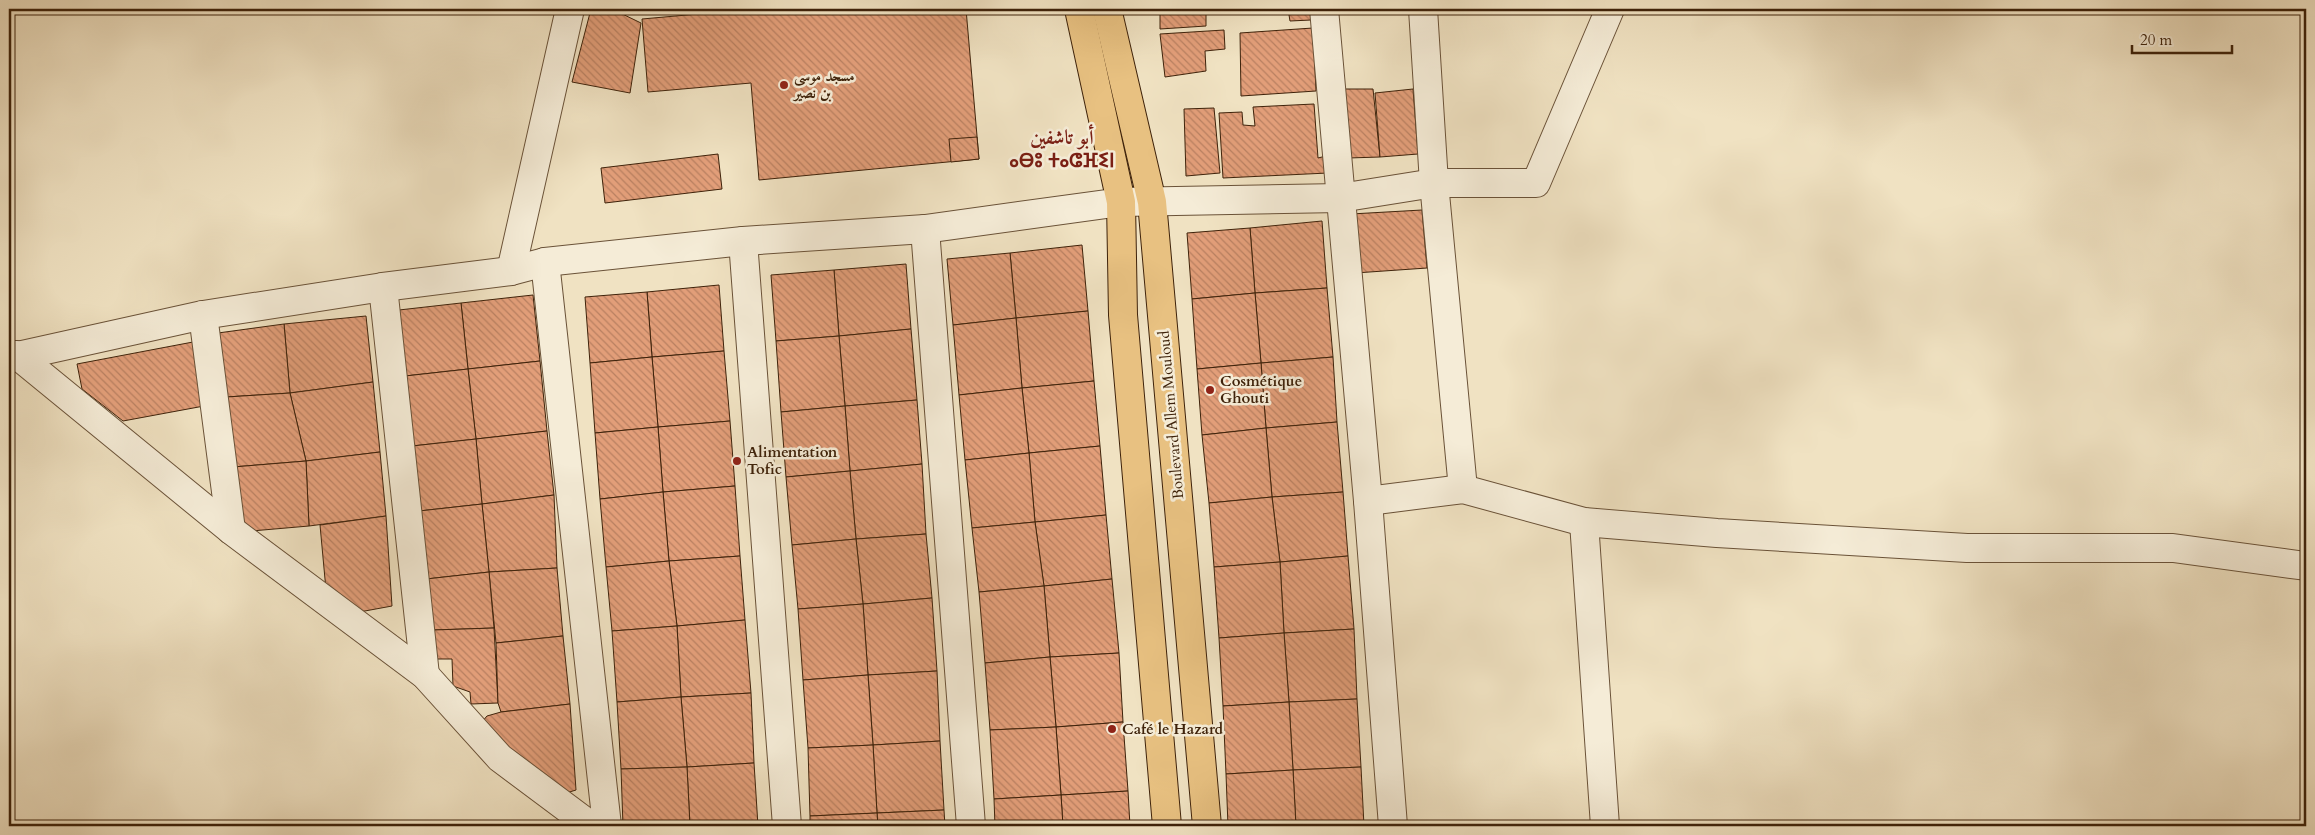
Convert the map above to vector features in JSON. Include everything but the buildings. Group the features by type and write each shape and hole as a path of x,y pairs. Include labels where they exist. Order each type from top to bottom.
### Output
{"main road":[{"path":"1079,9 1121,202 1123,315 1167,826"},
{"name":"Boulevard Allem Mouloud","path":"1108,9 1152,202 1207,826"}],"street":[{"path":"511,271 570,9"},
{"path":"1324,9 1368,501 1393,826"},
{"path":"1423,9 1434,183 1463,490"},
{"path":"13,356 203,315 383,287 511,271 545,262 743,241 924,229 1121,202 1340,198 1434,183 1536,183 1610,9"},
{"path":"924,229 970,826"},
{"path":"743,241 787,826"},
{"path":"545,262 607,826"},
{"path":"383,287 425,675"},
{"path":"203,315 231,530"},
{"path":"13,356 231,530 425,675 500,758 591,826"},
{"path":"1368,501 1463,490 1584,522 1717,533 1967,548 2173,548 2306,566"},
{"path":"1584,522 1605,826"}],"place":[{"name":"مسجد موسى بن نصير","path":"784,85"},
{"name":"Cosmétique Ghouti","path":"1210,390"},
{"name":"Alimentation Tofic","path":"737,461"},
{"name":"Café le Hazard","path":"1112,729"}],"district":[{"name":"أبو تاشفين ⴰⴱⵓ ⵜⴰⵛⴼⵉⵏ","path":"1062,148"}]}
